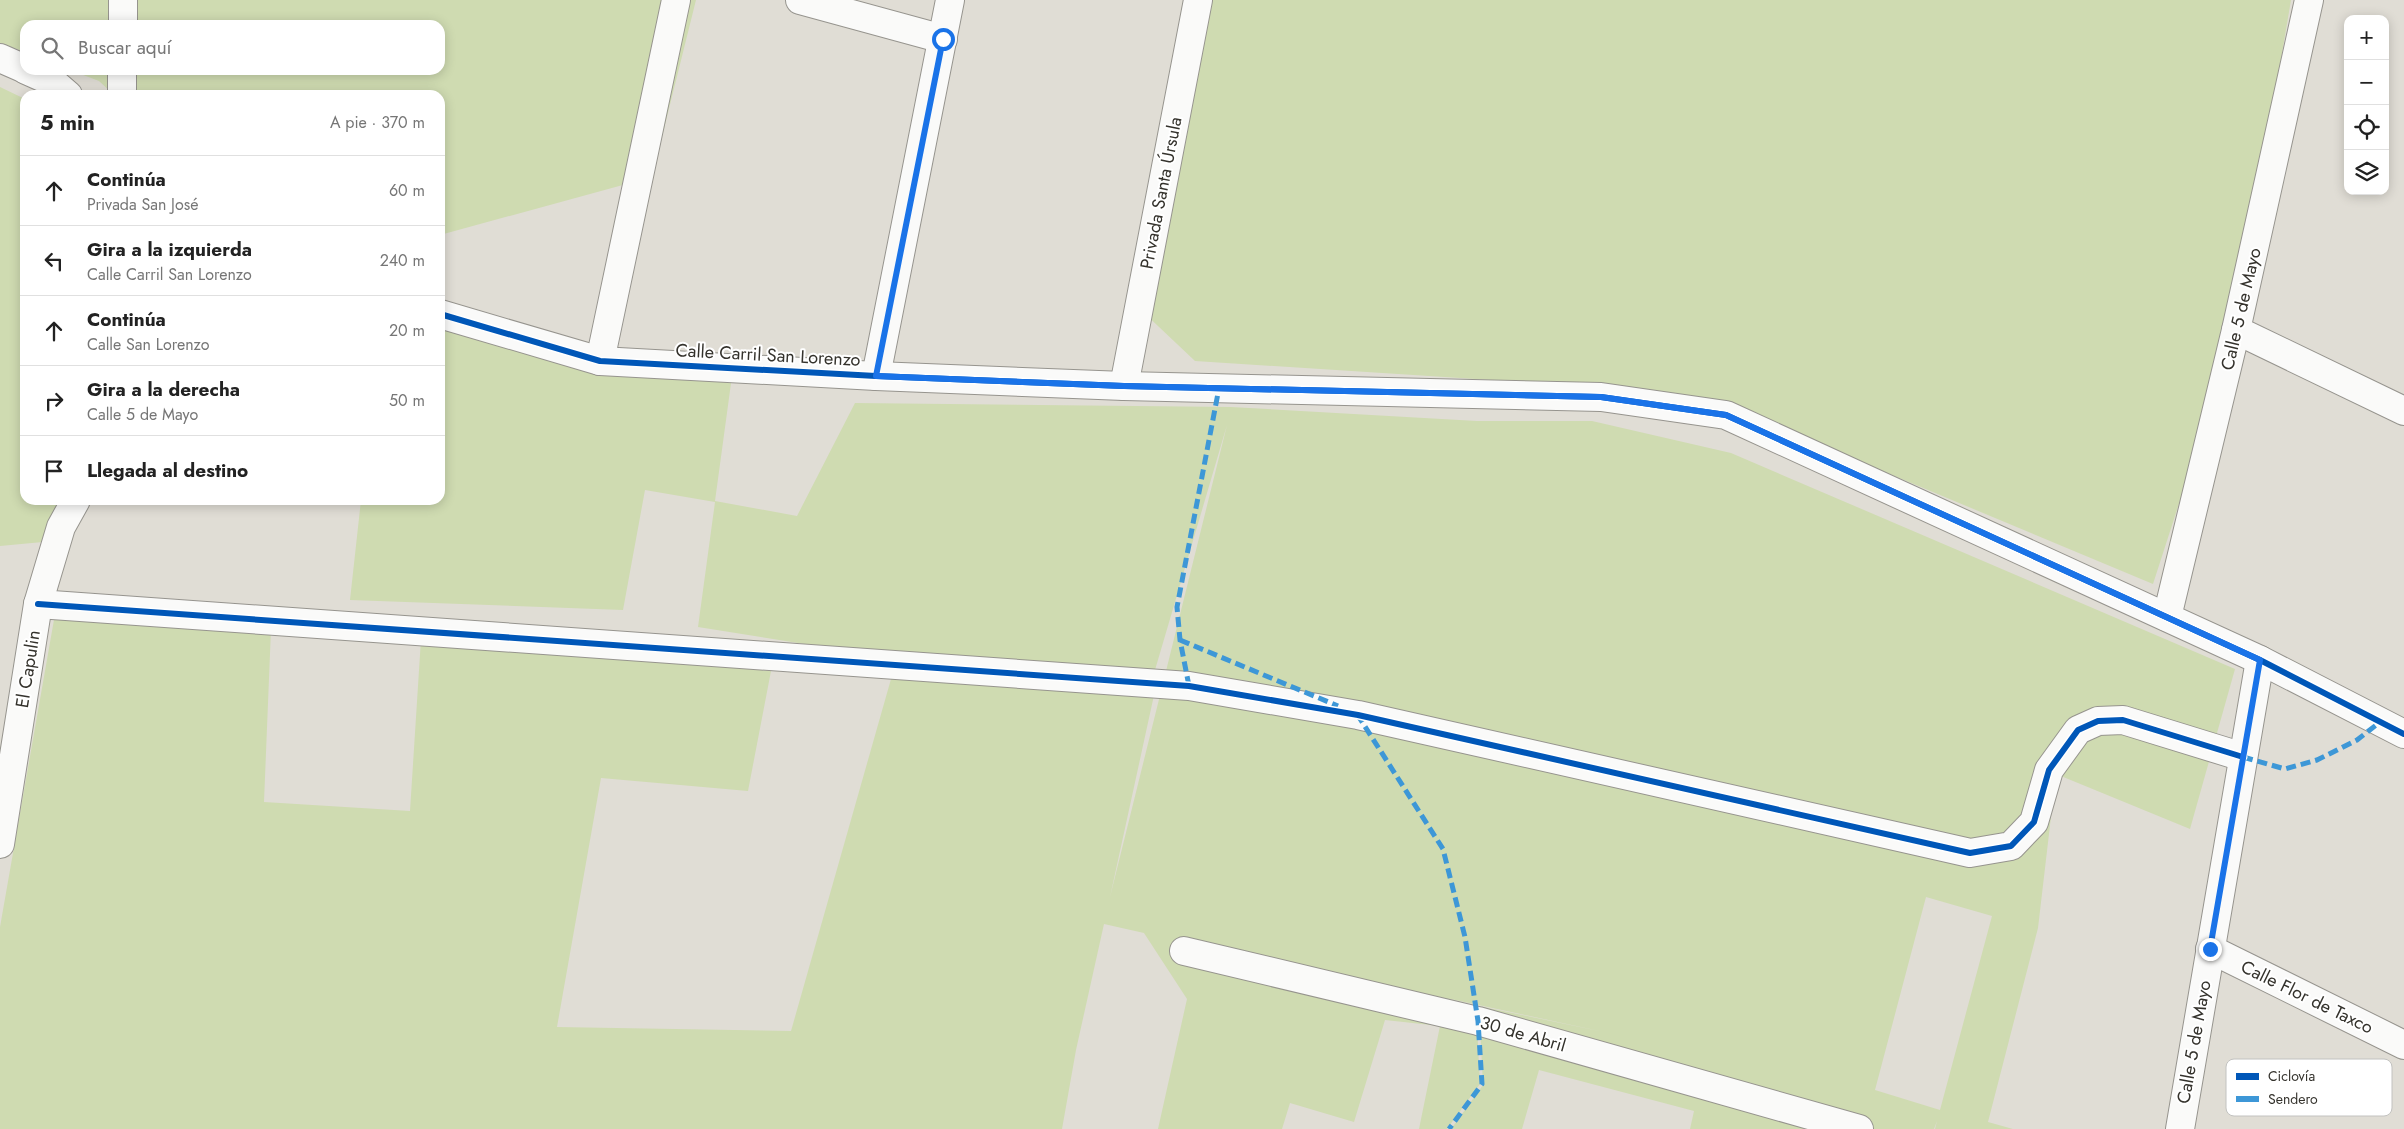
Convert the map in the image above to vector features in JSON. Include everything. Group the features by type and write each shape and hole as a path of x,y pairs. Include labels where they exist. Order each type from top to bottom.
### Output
{"street":[{"path":"123,0 123,20"},
{"path":"600,361 676,0"},
{"path":"800,0 943,39"},
{"path":"876,376 950,0"},
{"name":"Privada Santa Úrsula","path":"1124,386 1198,0"},
{"name":"Calle 5 de Mayo","path":"2167,617 2236,330 2309,0"},
{"path":"0,58 20,67"},
{"path":"37,75 53,82 62,90"},
{"path":"122,75 122,90"},
{"name":"Calle Carril San Lorenzo","path":"445,315 600,361 876,376 1124,386 1601,397 1726,415 2260,660 2404,734"},
{"path":"2236,330 2404,411"},
{"name":"El Capulin","path":"0,844 38,604 61,527 73,505"},
{"path":"38,604 1189,686 1358,714 1970,852 2011,846 2034,822 2049,770 2078,730 2098,721 2123,720 2243,757"},
{"name":"Calle 5 de Mayo","path":"2180,1129 2260,660"},
{"name":"Calle Flor de Taxco","path":"2210,949 2404,1045"},
{"name":"30 de Abril","path":"1184,951 1478,1021 1859,1129"}],"green space":[{"path":"0,0 696,0 652,177 445,234 445,90 109,90 99,81 83,75 445,75 445,20 20,20 20,50 0,43"},
{"path":"1209,0 2291,0 2236,327 2153,584 1873,467 1602,387 1195,361 1140,309"},
{"path":"0,87 20,97 20,505 89,505 64,540 0,546"},
{"path":"445,326 732,376 715,501 797,516 855,403 1231,407 1477,421 1592,421 1731,453 2235,669 2190,829 2056,774 2038,928 1988,1122 2013,1129 1935,1129 1937,1121 1934,1129 1690,1129 1694,1111 1539,1070 1522,1129 1451,1129 1483,1085 1479,1006 1604,1032 1446,998 1476,1006 1480,1084 1447,1129 1419,1129 1440,1026 1385,1020 1354,1122 1290,1103 1282,1129 1158,1129 1187,999 1144,933 1104,924 1076,1050 1062,1129 0,1129 0,927 55,614 271,629 264,802 410,811 421,639 771,671 748,791 601,778 557,1027 791,1031 893,672 1156,686 1110,897 1227,425 1155,670 817,646 698,627 715,502 645,490 623,610 350,600 360,505 445,505","holes":["1926,897 1992,916 1940,1110 1875,1090"]}],"marked path":[{"path":"1189,686 1180,640 1177,607 1219,388"},
{"path":"1180,640 1338,706"},
{"path":"1357,714 1443,849 1465,937 1478,1021 1482,1084 1449,1129"},
{"path":"2243,757 2285,769 2317,760 2357,740 2380,722"}],"cycle path":[{"path":"445,315 600,361 876,376 1124,386 1601,397 1726,415 2260,660 2404,734"},
{"path":"38,604 1189,686 1358,715 1970,853 2011,846 2034,822 2049,770 2078,730 2098,721 2123,720 2243,757"}],"route":[{"path":"943,39 876,376 1124,386 1601,397 1726,415 2260,660 2251,703 2210,949"}]}
